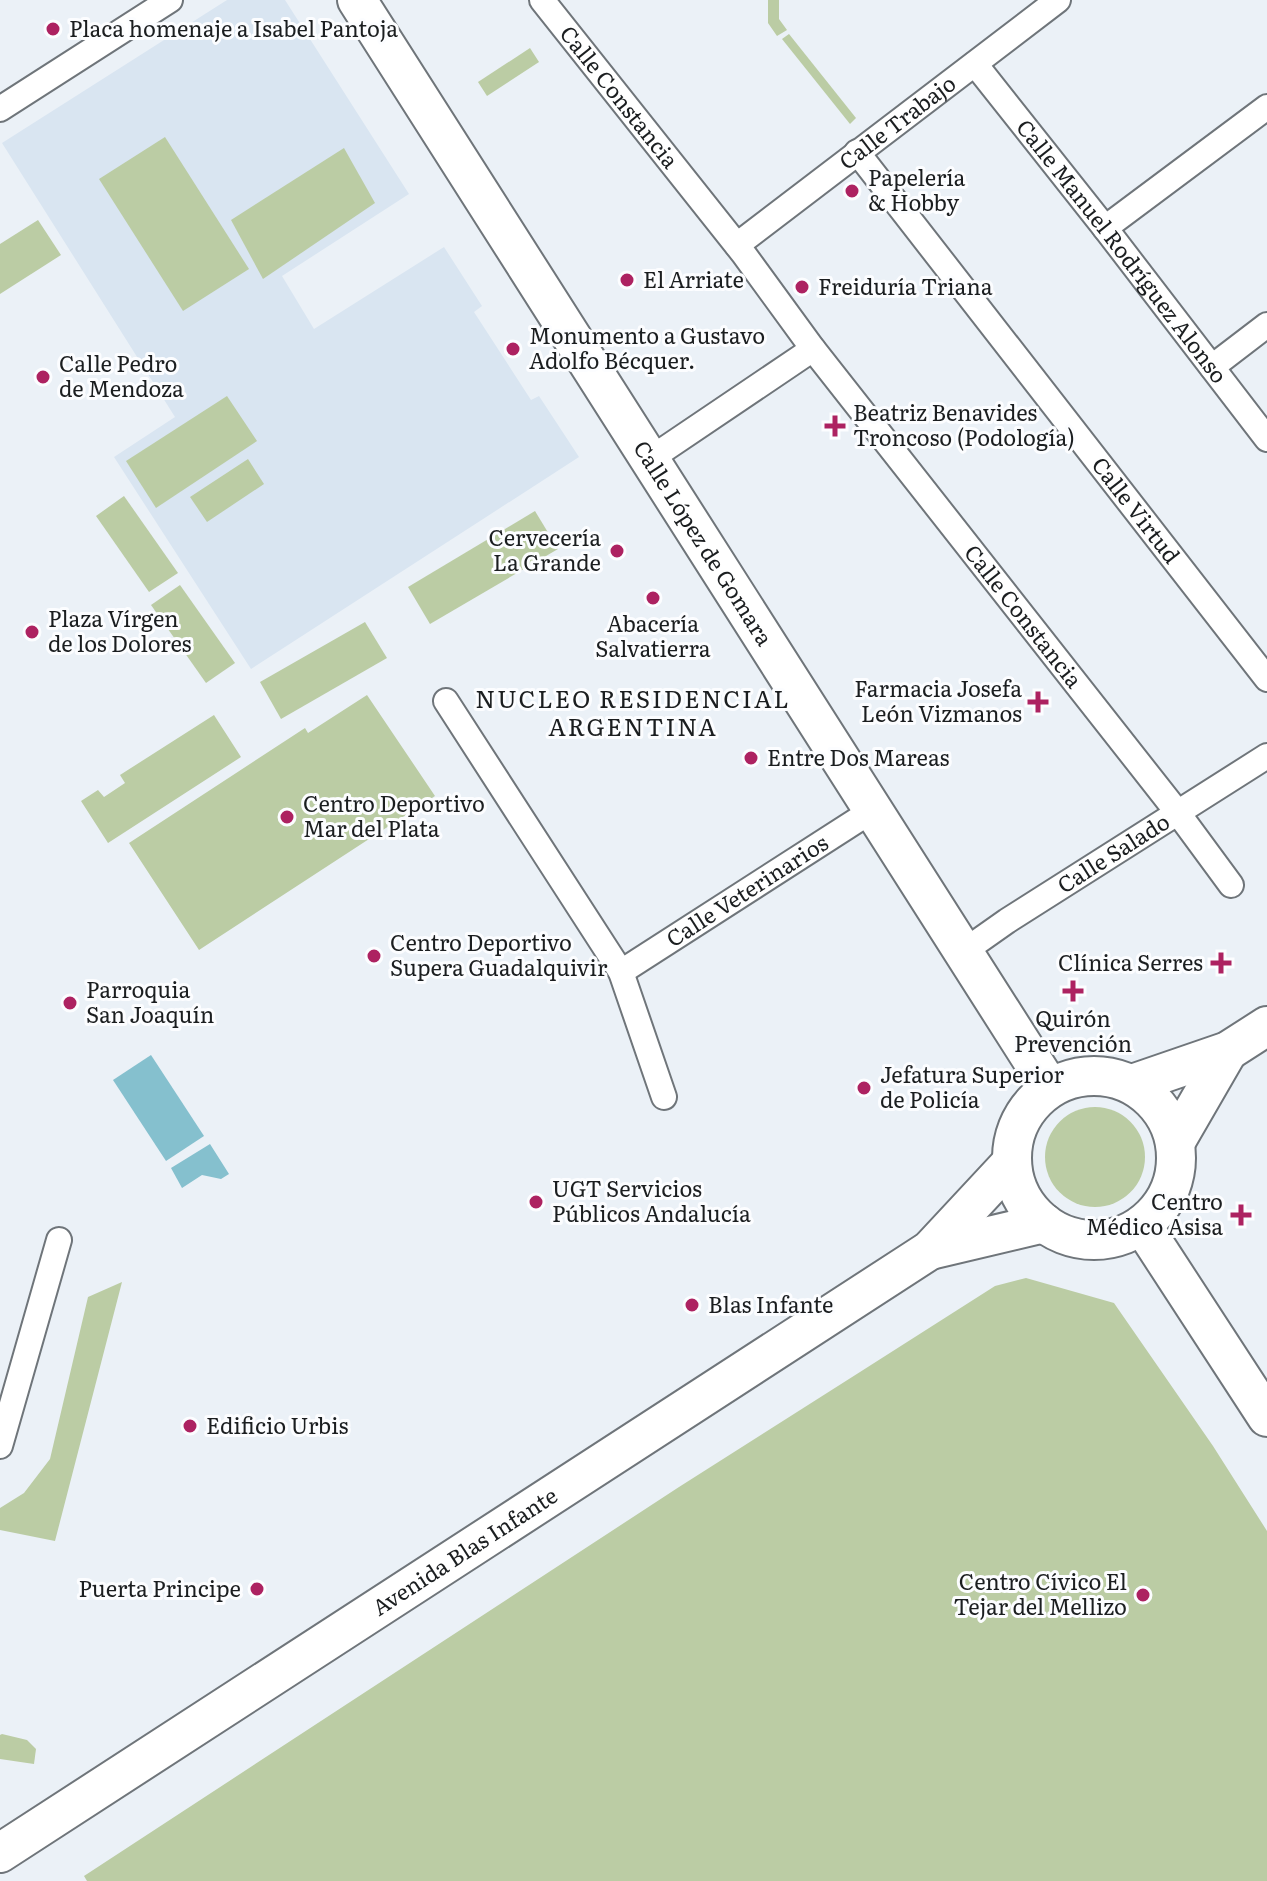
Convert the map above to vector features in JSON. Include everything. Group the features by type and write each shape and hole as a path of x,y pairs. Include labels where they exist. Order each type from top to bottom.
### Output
{"main road":[{"name":"Calle López de Gomara","path":"357,0 1050,1088"},
{"path":"1132,1084 1228,1051 1267,1026"},
{"path":"1176,1141 1228,1051"},
{"path":"1104,1076 1132,1084 1152,1098 1167,1118 1176,1141 1176,1173 1164,1202 1142,1225 1119,1237 1093,1240 1067,1236 1044,1223 1021,1196 1011,1163 1015,1134 1028,1108 1050,1088 1076,1077 1104,1076"},
{"name":"Avenida Blas Infante","path":"0,1853 930,1250 1011,1163"},
{"name":"Avenida Blas Infante","path":"930,1250 1044,1223"},
{"path":"1142,1225 1266,1415"}],"street":[{"path":"0,109 170,0"},
{"name":"Calle Constancia","path":"542,0 737,245 813,349 1178,813 1231,885"},
{"name":"Calle Trabajo","path":"737,245 1058,0"},
{"name":"Calle Manuel Rodríguez Alonso","path":"975,64 1267,439"},
{"path":"1105,228 1267,107"},
{"name":"Calle Virtud","path":"857,152 1267,679"},
{"path":"1212,367 1267,325"},
{"path":"650,459 813,349"},
{"path":"446,701 621,972 664,1097"},
{"name":"Calle Salado","path":"963,952 1267,756"},
{"name":"Calle Veterinarios","path":"621,972 873,810"},
{"path":"0,1446 59,1240"}],"shaded area":[{"path":"227,0 285,0 409,194 282,276 314,329 444,247 482,306 474,312 531,400 539,396 579,457 251,669 114,457 175,417 2,143"}],"green space":[{"path":"768,0 779,0 779,19 787,30 777,36 768,23"},
{"path":"789,34 856,118 850,124 782,39"},
{"path":"530,48 539,62 487,96 478,82"},
{"path":"165,137 249,269 183,311 99,179"},
{"path":"344,148 375,203 263,279 231,220"},
{"path":"38,220 61,255 0,294 0,244"},
{"path":"227,396 257,441 156,508 126,461"},
{"path":"248,459 264,484 207,522 190,497"},
{"path":"124,496 178,573 149,592 96,516"},
{"path":"535,511 558,549 430,624 408,587"},
{"path":"180,585 235,663 206,683 151,605"},
{"path":"365,622 387,658 281,719 260,682"},
{"name":"Centro Deportivo Mar del Plata","path":"367,695 435,796 199,950 129,843 305,728 308,733"},
{"path":"214,715 241,757 108,843 81,801 98,790 104,797 125,783 120,775"},
{"path":"1095,1107 1114,1111 1130,1122 1141,1138 1145,1157 1141,1176 1130,1192 1114,1203 1095,1207 1076,1203 1060,1192 1049,1176 1045,1157 1049,1138 1060,1122 1076,1111"},
{"path":"1026,1278 1114,1303 1213,1446 1267,1531 1267,1881 87,1881 84,1876 679,1487 995,1286"},
{"path":"122,1282 55,1541 0,1530 0,1508 24,1493 50,1459 88,1297"},
{"path":"2,1734 27,1740 36,1749 34,1764 0,1759"}],"water":[{"path":"151,1055 204,1136 166,1161 113,1080"},
{"path":"210,1144 229,1174 221,1179 202,1175 182,1188 171,1168"}],"place":[{"name":"Placa homenaje a Isabel Pantoja","path":"53,29"},
{"name":"Papelería & Hobby","path":"852,191"},
{"name":"El Arriate","path":"627,280"},
{"name":"Freiduría Triana","path":"802,287"},
{"name":"Monumento a Gustavo Adolfo Bécquer.","path":"513,349"},
{"name":"Calle Pedro de Mendoza","path":"43,377"},
{"name":"Beatriz Benavides Troncoso (Podología)","path":"835,426"},
{"name":"Cervecería La Grande","path":"617,551"},
{"name":"Abacería Salvatierra","path":"653,598"},
{"name":"Plaza Vírgen de los Dolores","path":"32,632"},
{"name":"Farmacia Josefa León Vizmanos","path":"1038,702"},
{"name":"Entre Dos Mareas","path":"751,758"},
{"name":"Centro Deportivo Mar del Plata","path":"287,817"},
{"name":"Centro Deportivo Supera Guadalquivir","path":"374,956"},
{"name":"Clínica Serres","path":"1221,963"},
{"name":"Quirón Prevención","path":"1073,991"},
{"name":"Parroquia San Joaquín","path":"70,1003"},
{"name":"Jefatura Superior de Policía","path":"864,1088"},
{"name":"UGT Servicios Públicos Andalucía","path":"536,1202"},
{"name":"Centro Médico Asisa","path":"1241,1215"},
{"name":"Blas Infante","path":"692,1305"},
{"name":"Edificio Urbis","path":"190,1426"},
{"name":"Puerta Principe","path":"257,1589"},
{"name":"Centro Cívico El Tejar del Mellizo","path":"1143,1595"}],"district":[{"name":"NUCLEO RESIDENCIAL ARGENTINA","path":"633,714"}]}
